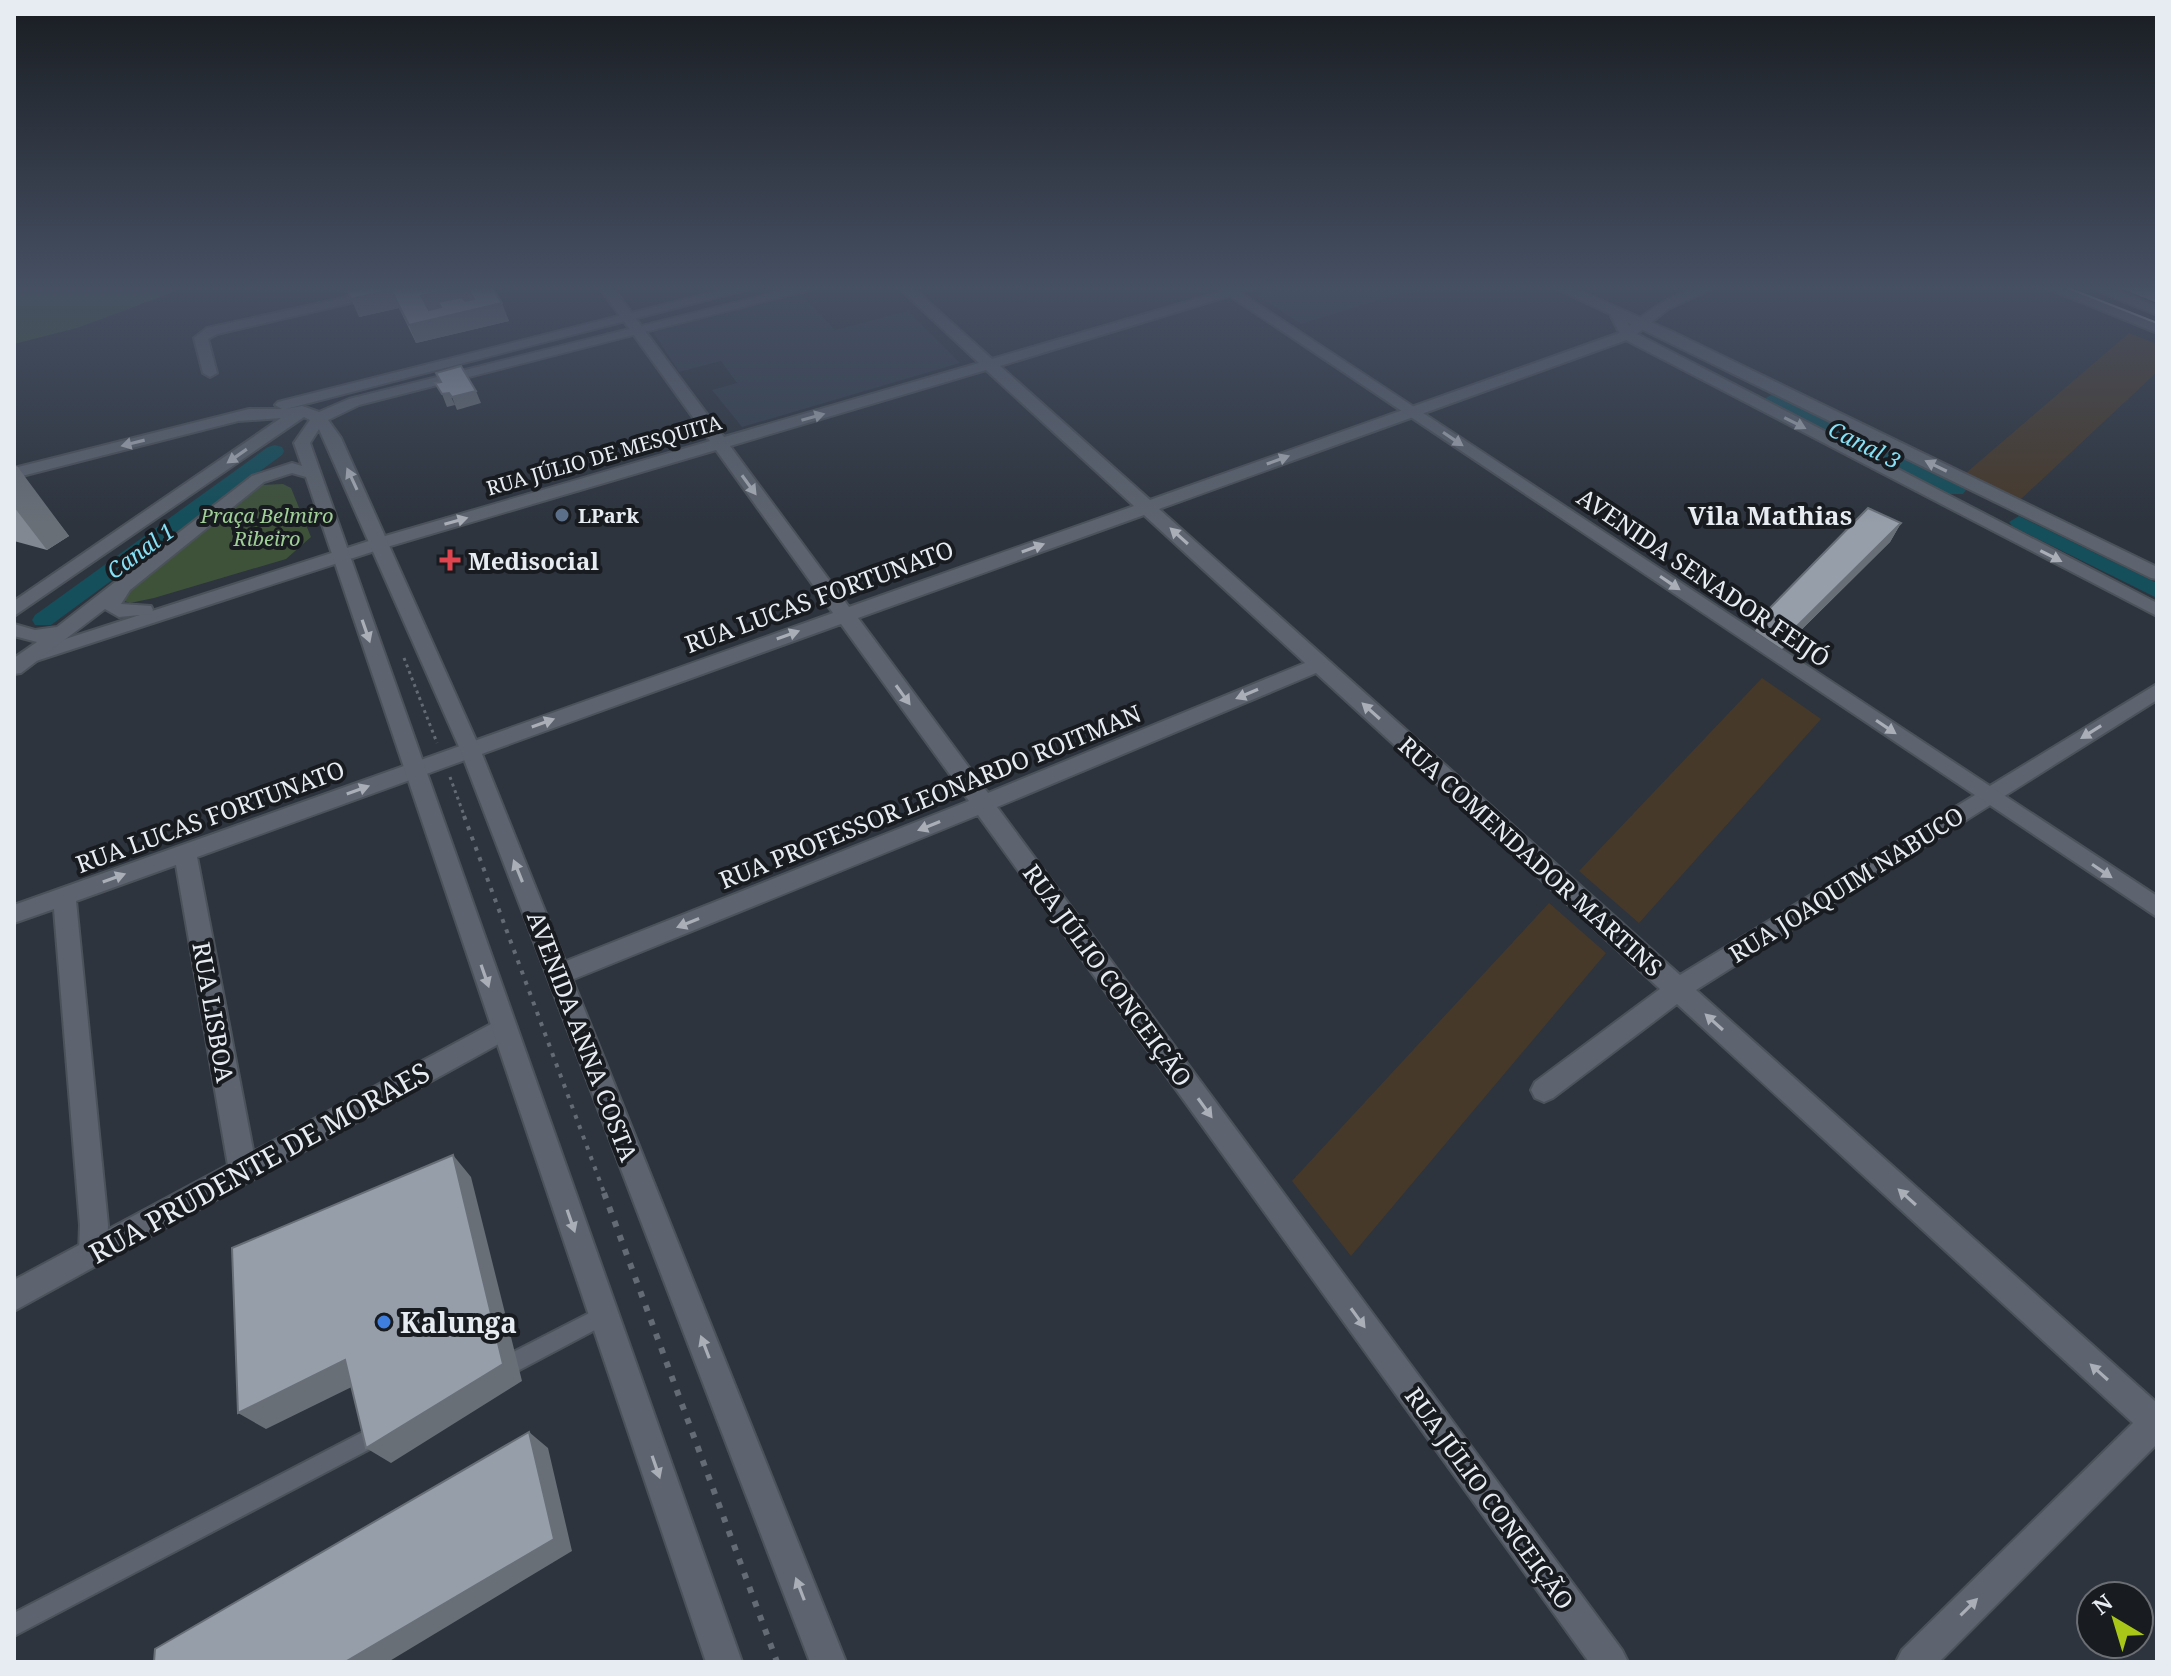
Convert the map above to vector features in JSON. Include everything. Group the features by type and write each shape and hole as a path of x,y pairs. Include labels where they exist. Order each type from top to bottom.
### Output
{"street":[{"path":"208,366 210,373"},
{"path":"14,473 439,366"},
{"path":"483,366 336,408 314,424 302,443 724,1662"},
{"name":"RUA JÚLIO CONCEIÇÃO","path":"663,366 1610,1662"},
{"name":"RUA JÚLIO DE MESQUITA","path":"339,551 381,543 990,366"},
{"name":"RUA COMENDADOR MARTINS","path":"991,366 2157,1423"},
{"name":"AVENIDA SENADOR FEIJÓ","path":"1346,366 2157,908"},
{"name":"RUA LUCAS FORTUNATO","path":"14,914 1534,366"},
{"path":"1692,366 1723,386 2157,610"},
{"path":"1727,366 2157,574"},
{"path":"1723,386 1746,385 1749,375"},
{"path":"14,610 301,412 367,382"},
{"path":"1757,403 1761,393 1783,392"},
{"path":"236,417 301,412 314,424"},
{"path":"277,428 314,424"},
{"name":"AVENIDA ANNA COSTA","path":"314,424 333,438 470,749 828,1662"},
{"path":"27,654 63,632 127,584 264,476 292,468 312,474"},
{"path":"1940,498 1969,501 1977,491 1971,483"},
{"path":"2004,532 1999,522 2001,515 2025,509"},
{"path":"63,632 144,610 315,555 339,551"},
{"path":"27,654 339,551"},
{"path":"127,584 111,601 111,605 119,611 144,610"},
{"path":"14,630 27,654"},
{"name":"RUA PROFESSOR LEONARDO ROITMAN","path":"560,974 983,804 1319,664"},
{"name":"RUA JOAQUIM NABUCO","path":"1544,1090 1678,989 2157,691"},
{"name":"RUA LISBOA","path":"185,853 243,1171"},
{"path":"64,896 94,1225 93,1253"},
{"name":"RUA PRUDENTE DE MORAES","path":"14,1296 504,1028"},
{"path":"1914,1662 2157,1423"}],"lane":[{"path":"491,1374 603,1315"},
{"path":"14,1625 407,1419"}],"path":[{"path":"400,647 777,1662"}],"shaded area":[{"path":"675,366 701,366 679,372"},
{"path":"725,366 949,366 742,427 712,390 737,383"},
{"path":"2090,366 2157,366 2157,372 2021,499 1966,473"},
{"path":"1762,678 1821,719 1639,923 1579,871"},
{"path":"1549,903 1606,953 1351,1256 1292,1181"}],"green space":[{"name":"Praça Belmiro Ribeiro","path":"283,484 291,488 311,537 286,559 154,598 130,603 119,599 261,485"}],"building":[{"path":"461,366 476,391 452,397 449,393 442,394 435,383 441,382 436,373"},
{"path":"1868,508 1901,523 1793,630 1766,612"},
{"name":"Kalunga","path":"453,1155 503,1364 366,1448 345,1360 238,1413 232,1248"},
{"path":"529,1432 554,1539 345,1662 154,1662 155,1649"}],"waterway":[{"name":"Canal 3","path":"1773,399 1956,490"},
{"name":"Canal 1","path":"43,620 275,451"},
{"name":"Canal 3","path":"2019,522 2157,591"}],"place":[{"name":"LPark","path":"562,515"},
{"name":"Medisocial","path":"450,560"},
{"name":"Kalunga","path":"384,1322"}],"district":[{"name":"Vila Mathias","path":"1770,515"}]}
